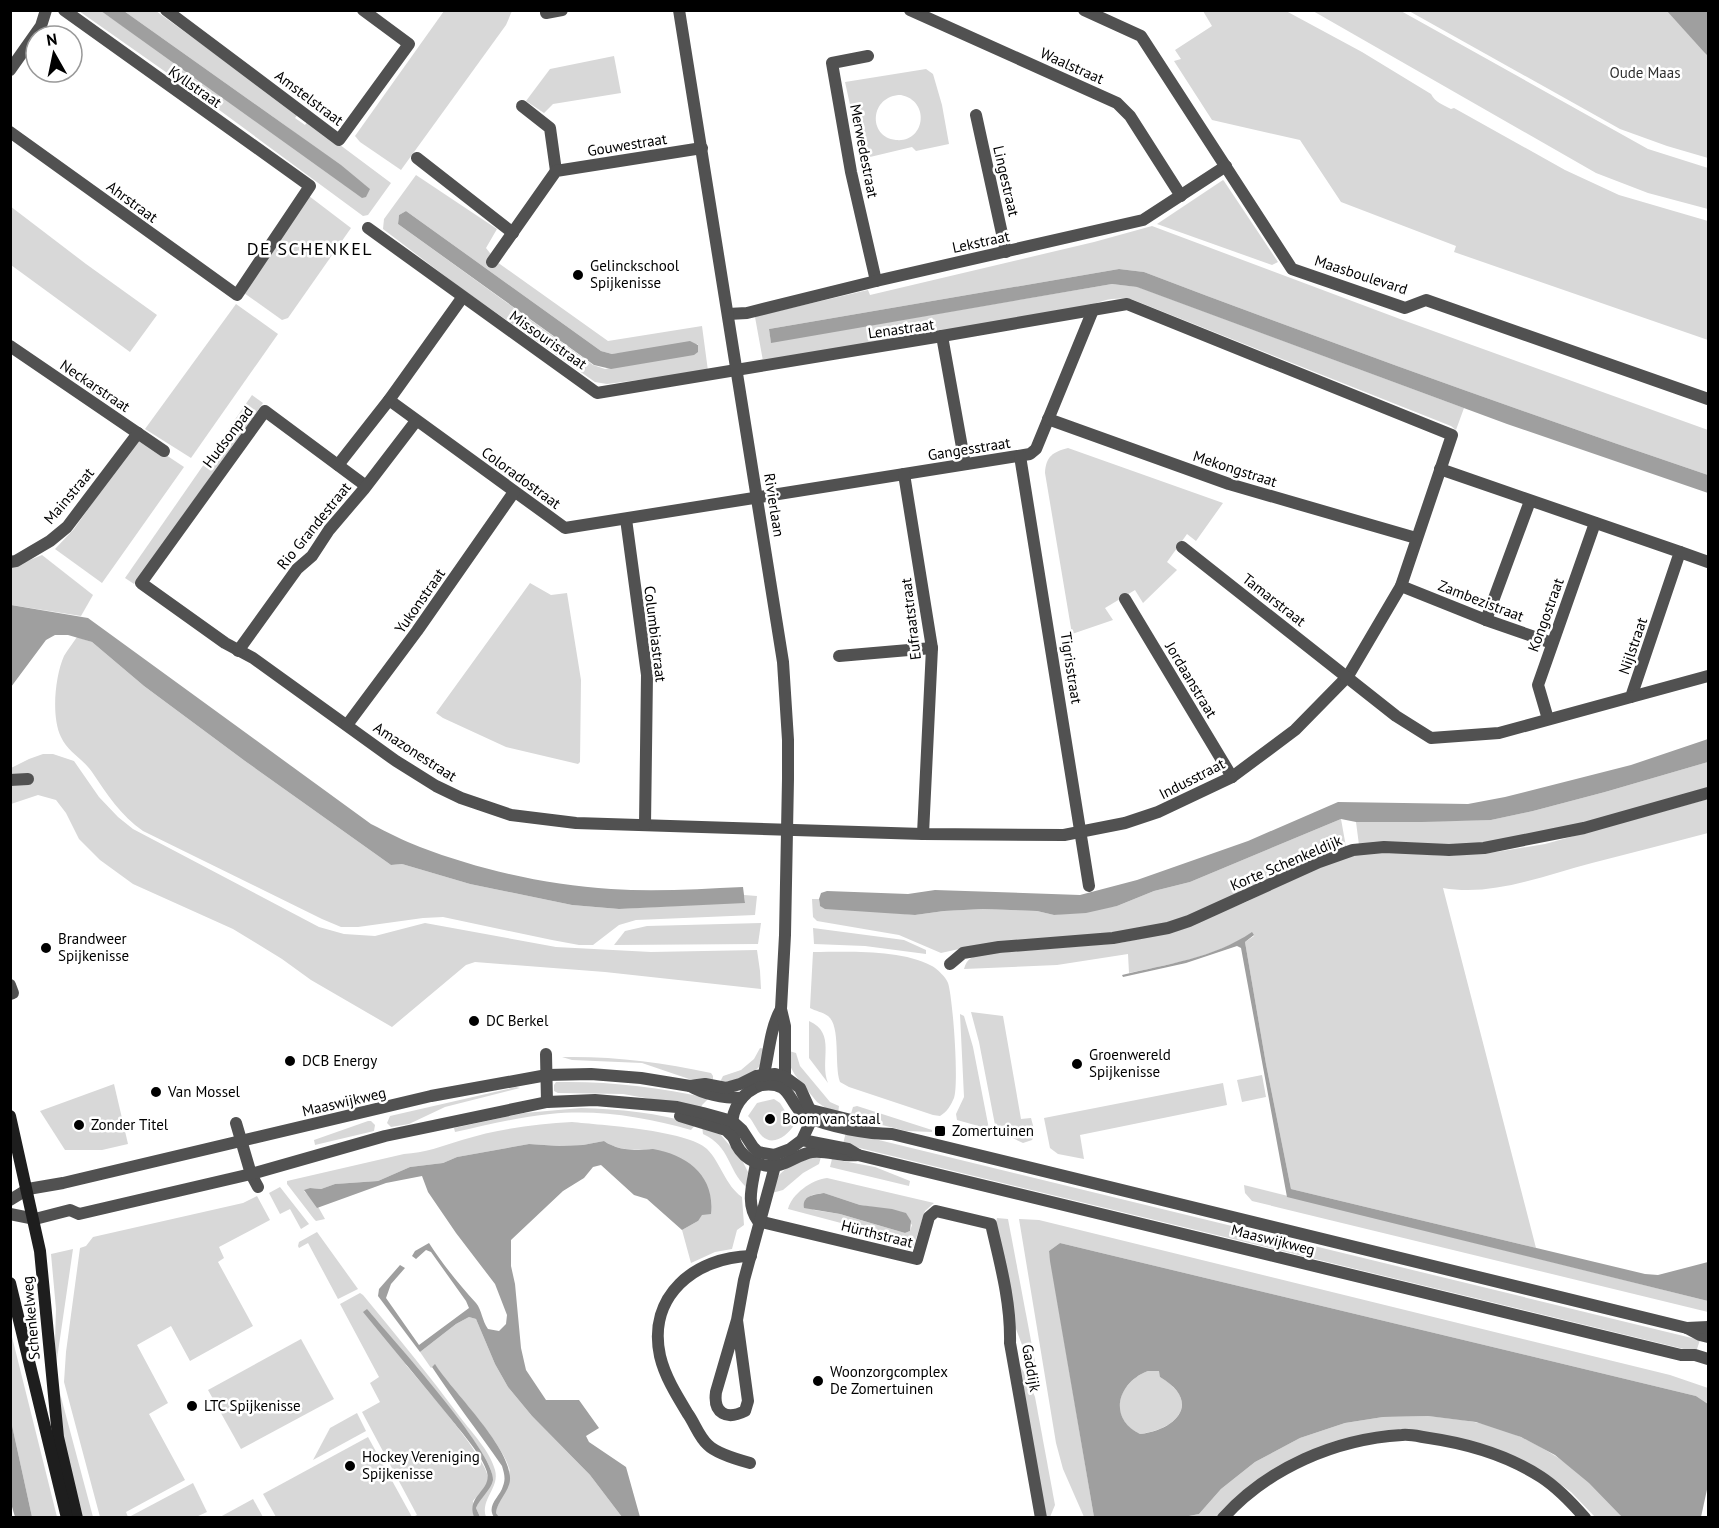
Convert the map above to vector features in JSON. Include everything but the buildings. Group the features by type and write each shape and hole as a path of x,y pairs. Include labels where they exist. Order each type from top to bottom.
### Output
{"main road":[{"name":"Schenkelweg","path":"10,1116 28,1189 41,1260 58,1437 77,1518"},
{"name":"Schenkelweg","path":"10,1283 67,1518"}],"street":[{"path":"10,70 41,26 46,10"},
{"name":"Kyllstraat","path":"64,10 310,186 237,294"},
{"name":"Amstelstraat","path":"165,10 339,140 409,44 363,10"},
{"path":"546,13 562,10"},
{"name":"Rivierlaan","path":"680,10 783,662 788,740 788,828 781,1010 785,1026 785,1077"},
{"name":"Waalstraat","path":"910,10 1117,103 1130,116 1182,196"},
{"name":"Maasboulevard","path":"1084,10 1141,36 1292,269 1405,308 1426,300 1708,399"},
{"name":"Merwedestraat","path":"868,56 832,63 851,172 876,281"},
{"path":"492,262 556,171 550,128 522,106"},
{"name":"Lingestraat","path":"976,115 1006,252"},
{"name":"Ahrstraat","path":"10,132 237,294"},
{"name":"Gouwestraat","path":"556,171 702,148"},
{"path":"417,159 513,233"},
{"name":"Lekstraat","path":"728,314 747,313 1143,220 1226,165"},
{"name":"Missouristraat","path":"368,228 462,298 597,393 737,371"},
{"name":"Rio Grandestraat","path":"338,465 389,400 462,298"},
{"name":"Indusstraat","path":"788,828 923,834 1064,835 1125,823 1158,812 1232,777 1295,730 1348,676 1401,586 1452,435 1127,304 1093,310"},
{"path":"942,336 1093,310"},
{"name":"Gangesstraat","path":"758,497 1030,454 1036,449 1093,310"},
{"name":"Lenastraat","path":"737,371 942,336 965,464"},
{"name":"Neckarstraat","path":"10,346 164,451"},
{"name":"Coloradostraat","path":"389,400 565,528 758,497"},
{"name":"Hudsonpad","path":"141,583 265,411 366,486"},
{"name":"Mekongstraat","path":"1048,419 1229,484 1416,538"},
{"name":"Rio Grandestraat","path":"238,651 297,569 312,556 329,530 416,421"},
{"name":"Mainstraat","path":"10,562 16,561 50,541 67,527 138,433"},
{"name":"Tigrisstraat","path":"1020,456 1089,886"},
{"path":"1440,470 1708,562"},
{"name":"Eufraatstraat","path":"904,474 932,648 923,834"},
{"name":"Yukonstraat","path":"347,725 417,631 514,492"},
{"path":"1486,620 1530,501"},
{"name":"Columbiastraat","path":"626,519 647,675 645,825"},
{"name":"Kongostraat","path":"1548,719 1538,685 1595,523"},
{"name":"Tamarstraat","path":"1182,547 1348,676"},
{"name":"Nijlstraat","path":"1348,676 1396,716 1431,738 1499,733 1631,697 1680,552"},
{"name":"Amazonestraat","path":"141,583 238,651 253,658 396,761 436,786 461,798 511,815 576,823 788,828"},
{"name":"Zambezistraat","path":"1401,586 1552,643"},
{"name":"Jordaanstraat","path":"1125,599 1232,777"},
{"path":"839,656 932,648"},
{"path":"1631,697 1708,676"},
{"path":"10,780 28,779"},
{"name":"Korte Schenkeldijk","path":"950,964 963,954 999,947 1113,938 1168,928 1189,921 1319,862 1353,850 1484,848 1584,828 1708,793"},
{"name":"Rivierlaan","path":"763,1080 774,1025 781,1010"},
{"path":"546,1054 547,1102"},
{"name":"Maaswijkweg","path":"10,1200 28,1189 63,1183 431,1096 547,1075 591,1074 641,1078 690,1086 705,1084 726,1088 756,1076 763,1080"},
{"path":"663,1107 675,1114 726,1130 734,1138 741,1151 756,1163 776,1160 802,1140 810,1114 808,1102 800,1088 785,1077 775,1074 747,1092 737,1104 732,1121 734,1138"},
{"path":"763,1080 784,1089 793,1098 799,1111 810,1114"},
{"name":"Maaswijkweg","path":"690,1086 703,1093 742,1098"},
{"path":"10,1214 34,1220 70,1210 79,1214 251,1174 385,1136 547,1102 595,1100 677,1107 732,1121 742,1130 753,1148 776,1160"},
{"name":"Maaswijkweg","path":"810,1114 874,1126 892,1134 1687,1328 1708,1337"},
{"path":"236,1123 251,1174 258,1187"},
{"name":"Maaswijkweg","path":"802,1140 848,1149 858,1155 1681,1355 1695,1355 1708,1359"},
{"name":"Maaswijkweg","path":"776,1160 786,1164 804,1154 817,1152 846,1157 858,1155"},
{"path":"737,1320 748,1401 745,1411 736,1415 727,1415 719,1410 715,1402 737,1320 758,1221 776,1160"},
{"path":"756,1163 751,1203 752,1213 758,1221"},
{"name":"Hürthstraat","path":"758,1221 917,1259 929,1217 936,1211 991,1224"},
{"name":"Gaddijk","path":"991,1224 1005,1289 1010,1321 1010,1343 1041,1518"},
{"path":"750,1463 709,1447 704,1441 670,1383 660,1356 658,1342 661,1314 667,1299 684,1280 715,1261 751,1256"},
{"name":"Maaswijkweg","path":"1687,1328 1708,1327"},
{"name":"Maaswijkweg","path":"1681,1355 1693,1363 1708,1367"},
{"path":"1223,1518 1234,1505 1274,1476 1311,1455 1354,1441 1404,1434 1458,1442 1487,1450 1542,1478 1567,1498 1585,1518"}],"green space":[{"path":"79,11 101,11 370,189 124,11 156,11 298,114 295,118 305,125 308,121 391,183 368,215 363,216 207,101"},
{"path":"444,11 512,11 506,25 401,170 360,142 355,136"},
{"path":"1203,11 1286,11 1362,52 1431,94 1442,105 1454,108 1565,170 1619,195 1708,221 1708,340 1454,252 1456,246 1341,202 1300,140 1212,120 1174,61 1181,59 1175,50 1212,26"},
{"path":"1313,11 1401,11 1648,149 1708,168 1708,209 1648,193 1596,173"},
{"name":"Oude Maas","path":"1409,11 1708,11 1708,158 1620,129"},
{"path":"614,56 621,93 553,104 544,113 526,101 550,69"},
{"path":"926,69 933,74 942,105 949,144 916,151 912,147 870,157 863,155 845,82","holes":["901,95 911,99 917,105 921,121 913,135 906,139 896,140 880,132 876,116 883,102"]},
{"path":"416,175 497,229 486,248 497,262 608,341 702,326 708,371 607,384 595,382 458,286 383,229 384,219","holes":["406,211 601,351 612,354 698,344 698,352 605,369 593,365 398,224 399,215"]},
{"path":"1223,180 1278,262 1272,265 1157,224"},
{"path":"309,196 351,228 288,318 282,320 244,293"},
{"path":"10,206 157,315 130,352 11,265"},
{"path":"1152,226 1400,319 1708,430 1708,475 1425,376 1144,272 1119,269 769,329 771,342 1112,284 1138,287 1464,408 1456,430 1451,426 1131,299 1118,298 1085,308 763,361 755,317 757,316 868,290 870,295"},
{"path":"236,304 278,334 191,458 145,429"},
{"path":"252,395 263,403 134,584 125,578"},
{"path":"139,437 184,467 102,583 55,549 74,529"},
{"path":"1068,448 1223,503 1196,541 1187,534 1167,562 1177,570 1143,603 1135,590 1105,608 1113,620 1072,634 1045,473 1051,456"},
{"path":"42,555 93,595 81,616 11,605 10,568"},
{"path":"530,583 551,595 567,593 581,680 580,762 578,764 506,747 436,713"},
{"path":"77,637 92,642 144,686 391,865 402,864 470,884 572,905 619,909 745,902 744,895 757,896 755,915 636,920 619,925 593,945 552,940 443,917 341,927 143,831 121,812 88,767 68,747 58,729 55,696 58,674 64,656"},
{"path":"43,754 53,754 74,761 99,797 133,829 319,927 344,934 375,936 425,923 556,947 651,952 757,950 761,989 605,972 475,962 466,965 392,1027 311,980 233,929 133,884 100,860 79,839 66,813 56,800 38,795 11,804 11,768"},
{"path":"1708,762 1708,790 1535,835 1459,846 1359,845 1356,822 1491,820 1605,792"},
{"path":"1708,799 1708,833 1500,887 1481,890 1443,888 1536,1248 1291,1189 1245,942 1254,936 1252,933 1208,954 1129,973 1128,954 1057,965 964,969 971,958 983,954 1120,943 1172,932 1246,902 1326,863 1353,855 1389,852 1447,856 1496,852 1545,844"},
{"path":"1341,819 1346,847 1174,922 1144,930 977,945 941,953 899,935 817,921 813,917 812,899 819,899 820,906 915,915 983,909 1037,911 1054,915 1117,906 1154,891 1190,882"},
{"path":"761,923 758,944 614,945 625,931 647,926"},
{"path":"813,928 904,940 926,950 926,954 865,946 814,944"},
{"path":"813,952 890,954 932,966 945,978 952,1005 956,1076 954,1098 940,1116 849,1087 840,1082 835,1028 828,1016 810,1008"},
{"path":"971,1012 1003,1016 1021,1119 1031,1118 1035,1133 1032,1140 1023,1143 996,1130"},
{"path":"960,1014 964,1016 973,1047 989,1129 957,1120 956,1114 964,1097"},
{"path":"809,1021 823,1033 828,1083 809,1058"},
{"path":"760,1048 766,1049 758,1068 748,1075 720,1082 723,1076 741,1070 754,1059"},
{"path":"789,1051 796,1053 800,1066 830,1102 839,1106 838,1114 817,1102 795,1075 790,1066"},
{"path":"562,1057 637,1060 674,1066 711,1073 713,1082 689,1079 642,1063 572,1060"},
{"path":"1262,1075 1266,1097 1242,1102 1237,1080"},
{"path":"556,1082 633,1086 709,1098 701,1108 623,1094 558,1093 554,1091"},
{"path":"1223,1083 1227,1105 1080,1135 1084,1159 1058,1154 1050,1148 1044,1118"},
{"path":"114,1084 128,1144 102,1150 65,1150 40,1111"},
{"path":"516,1087 520,1088 445,1107 409,1124 391,1127 387,1123 390,1116"},
{"path":"774,1099 780,1103 794,1125 784,1136 771,1140 762,1136 748,1116 757,1103"},
{"path":"857,1106 932,1130 932,1132 906,1131 850,1117 853,1107"},
{"path":"581,1108 638,1112 696,1124 691,1130 621,1115 568,1113 526,1117 455,1132 454,1128 524,1113"},
{"path":"368,1121 375,1125 374,1131 315,1145 314,1140"},
{"path":"572,1122 663,1133 681,1137 707,1149 731,1186 742,1197 744,1225 737,1230 732,1249 715,1252 691,1263 682,1230 698,1221 650,1149 626,1149 604,1141 559,1146 529,1144 457,1157 443,1163 410,1167 378,1181 335,1184 321,1189 310,1188 304,1191 316,1203 325,1219 316,1221 287,1184 287,1181 426,1151 475,1136 503,1130"},
{"path":"702,1126 720,1134 742,1160 748,1172 746,1187 719,1145 703,1134"},
{"path":"846,1132 1700,1340 1696,1352 843,1144"},
{"path":"821,1157 819,1164 803,1173 783,1190 772,1193 777,1178 788,1167"},
{"path":"832,1159 875,1167 910,1181 909,1186 830,1167"},
{"path":"827,1178 934,1203 925,1211 913,1248 907,1250 909,1241 788,1209 798,1193 821,1179","holes":["824,1193 860,1205 901,1212 912,1225 910,1231 905,1233 840,1214 814,1210 805,1200 812,1195"]},
{"path":"1244,1185 1708,1301 1708,1312 1252,1201 1245,1193"},
{"path":"280,1187 309,1224 301,1229 290,1209 280,1214 269,1193"},
{"path":"257,1196 270,1220 219,1247 224,1258 218,1262 253,1326 190,1361 171,1326 137,1345 168,1403 149,1414 185,1480 126,1512 128,1517 100,1517 64,1382 80,1248 86,1246 93,1237 243,1203"},
{"path":"997,1218 1008,1219 1036,1367 1024,1350 1016,1329 995,1227"},
{"path":"1019,1219 1039,1220 1670,1375 1708,1388 1708,1404 1696,1396 1060,1243 1049,1251 1094,1517 1084,1517 1063,1469 1056,1443"},
{"path":"317,1232 358,1289 338,1299 308,1243 299,1248 298,1246 299,1242"},
{"path":"73,1249 57,1359 57,1382 93,1517 80,1517 66,1466 54,1373 56,1309 51,1254"},
{"path":"360,1293 424,1370 480,1442 493,1463 496,1476 486,1505 486,1517 480,1517 476,1508 491,1480 490,1467 475,1442 434,1388 425,1378 405,1364 466,1438 485,1468 488,1478 485,1487 473,1501 474,1517 413,1517 417,1515 362,1412 380,1402 370,1383 379,1377 340,1304"},
{"path":"469,1317 476,1319 495,1364 508,1387 532,1416 590,1475 622,1517 499,1517 496,1513 497,1508 510,1475 508,1465 479,1420 435,1365 431,1368 420,1352 456,1324"},
{"path":"10,1329 57,1517 32,1517 11,1421"},
{"path":"301,1339 334,1399 241,1449 208,1390"},
{"path":"1013,1355 1027,1377 1035,1397 1055,1505 1050,1517 1043,1517"},
{"path":"1148,1371 1160,1371 1160,1377 1173,1386 1180,1395 1182,1404 1180,1413 1174,1420 1154,1431 1140,1434 1123,1419 1120,1401 1129,1383"},
{"path":"357,1413 366,1431 313,1460 330,1428"},
{"path":"1428,1416 1495,1427 1536,1445 1575,1470 1608,1500 1622,1517 1595,1517 1571,1492 1548,1475 1420,1432 1305,1453 1219,1517 1179,1518 1199,1514 1221,1489 1255,1462 1300,1438 1345,1423 1383,1417"},
{"name":"Hockey Vereniging Spijkenisse","path":"368,1437 412,1517 276,1517 263,1494"},
{"path":"193,1483 207,1512 196,1517 129,1517"},
{"path":"253,1499 263,1517 220,1517"}],"shaded area":[{"path":"101,11 124,11 341,165 370,189 366,197 362,198"},
{"path":"1667,11 1708,11 1708,56 1704,52"},
{"path":"406,211 601,351 612,354 690,341 698,345 698,352 694,355 611,369 594,365 398,224 399,215"},
{"path":"1119,269 1144,272 1425,376 1708,475 1708,493 1507,424 1137,287 1112,284 771,343 769,329"},
{"path":"11,605 88,618 371,824 414,845 466,863 563,884 644,890 743,887 745,903 619,909 572,905 470,884 402,864 391,865 144,686 92,642 68,635 55,635 46,640 11,687"},
{"path":"1708,739 1708,762 1605,792 1491,820 1356,822 1341,819 1190,882 1154,891 1117,906 1086,913 1054,915 1037,911 983,909 915,915 825,909 820,906 821,893 827,891 908,894 935,890 1080,895 1137,880 1248,841 1338,802 1468,804 1505,797 1631,765"},
{"path":"1252,932 1254,935 1245,942 1291,1189 1645,1274 1658,1275 1708,1262 1708,1301 1287,1197 1241,948 1237,946 1186,963 1123,977 1122,975 1206,954"},
{"path":"604,1141 625,1149 653,1149 666,1152 688,1162 704,1178 709,1189 711,1214 702,1215 698,1221 682,1230 647,1199 634,1195 601,1165 593,1167 584,1178 563,1191 511,1240 511,1266 521,1348 526,1370 546,1400 579,1400 599,1428 586,1436 589,1442 626,1467 640,1517 622,1517 590,1475 532,1416 508,1387 495,1364 476,1319 469,1317 456,1324 420,1352 378,1296 379,1289 400,1265 405,1268 391,1284 386,1298 419,1345 469,1308 431,1252 426,1250 416,1259 412,1256 415,1251 429,1243 478,1306 488,1329 499,1331 506,1324 507,1315 495,1284 428,1192 422,1176 386,1183 317,1208 304,1190 321,1189 335,1184 378,1181 410,1167 443,1163 457,1157 529,1144 559,1146"},
{"path":"824,1193 860,1205 906,1213 911,1221 910,1231 905,1233 840,1214 804,1208 807,1198"},
{"path":"1060,1243 1696,1396 1708,1404 1708,1485 1701,1517 1622,1517 1589,1483 1555,1455 1521,1437 1476,1422 1428,1416 1383,1417 1345,1423 1300,1438 1255,1462 1221,1489 1199,1514 1179,1518 1094,1517 1049,1251","holes":["1148,1371 1159,1371 1160,1377 1173,1386 1180,1395 1182,1404 1180,1413 1165,1426 1140,1434 1123,1419 1120,1401 1129,1383 1138,1376"]},
{"path":"367,1309 417,1367 478,1445 489,1466 493,1480 476,1508 480,1517 474,1517 472,1510 473,1503 488,1478 481,1459 466,1437 363,1312"},
{"path":"435,1364 480,1420 502,1452 510,1480 508,1489 498,1504 496,1513 499,1517 494,1517 492,1509 504,1483 502,1466 432,1367"},
{"path":"11,1421 32,1517 15,1517 10,1500"}],"place":[{"name":"Gelinckschool Spijkenisse","path":"578,275"},
{"name":"Brandweer Spijkenisse","path":"46,948"},
{"name":"DC Berkel","path":"474,1021"},
{"name":"DCB Energy","path":"290,1061"},
{"name":"Groenwereld Spijkenisse","path":"1077,1064"},
{"name":"Van Mossel","path":"156,1092"},
{"name":"Boom van staal","path":"770,1119"},
{"name":"Zonder Titel","path":"79,1125"},
{"name":"Zomertuinen","path":"940,1131"},
{"name":"Woonzorgcomplex De Zomertuinen","path":"818,1381"},
{"name":"LTC Spijkenisse","path":"192,1406"},
{"name":"Hockey Vereniging Spijkenisse","path":"350,1466"}],"district":[{"name":"DE SCHENKEL","path":"310,249"}]}
